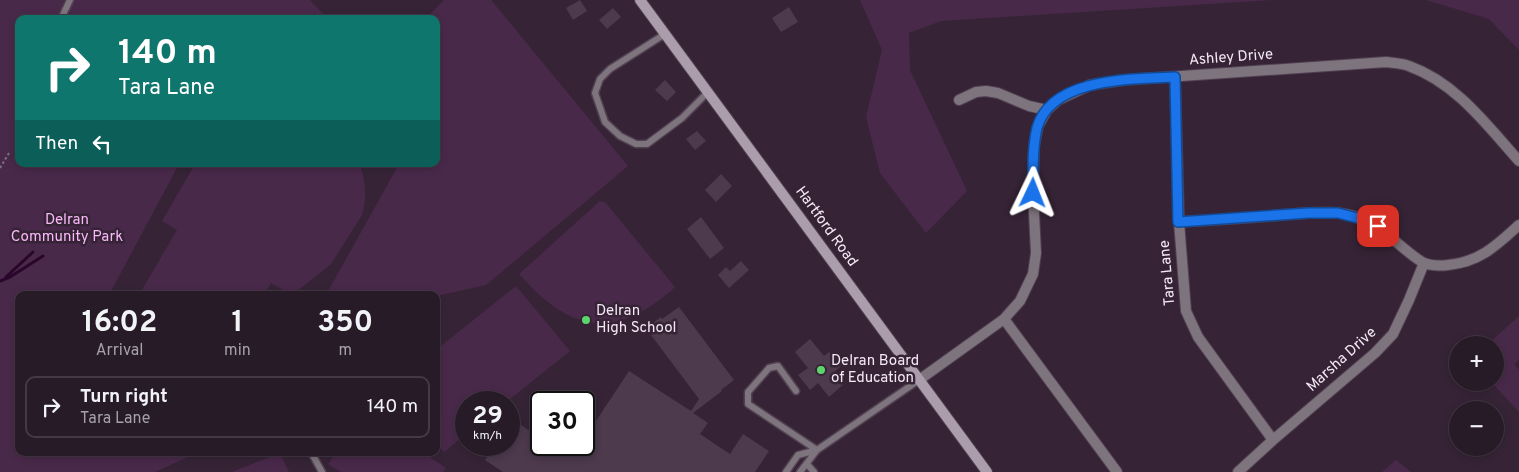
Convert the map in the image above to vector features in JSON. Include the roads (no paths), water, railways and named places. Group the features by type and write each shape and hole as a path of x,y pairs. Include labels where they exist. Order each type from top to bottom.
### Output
{"main road":[{"name":"Hartford Road","path":"640,0 988,472"}],"street":[{"name":"Ashley Drive","path":"1047,110 1058,100 1090,85 1124,80 1386,62 1408,65 1446,84 1472,109 1519,161"},
{"name":"Tara Lane","path":"1175,77 1178,222 1186,311 1198,336 1273,440"},
{"path":"919,380 1004,319 1020,302 1033,274 1036,253 1033,193 1034,146 1038,126 1047,110 1029,106 998,93 986,91 976,92 959,100"},
{"path":"1178,222 1308,213 1338,213 1365,220 1378,226 1424,263 1443,266 1467,262 1481,257 1519,224"},
{"name":"Marsha Drive","path":"1238,472 1375,353 1393,334 1424,263"},
{"path":"1004,319 1117,472"}],"lane":[{"path":"63,15 70,0"},
{"path":"665,34 610,69 600,79 594,93 605,122 620,136 636,144 647,144 682,118 708,92"},
{"path":"796,392 778,366 769,368 748,392 748,404 817,450"},
{"path":"786,472 798,455 817,450 919,380"},
{"path":"800,472 817,450"},
{"path":"313,456 322,472"},
{"path":"807,464 814,472"}],"waterway":[{"path":"6,277 33,252"},
{"path":"0,281 10,277 43,256"}],"place":[{"name":"Delran High School","path":"586,320"},
{"name":"Delran Board of Education","path":"821,370"}],"park label":[{"name":"Delran Community Park","path":"67,228"}]}
